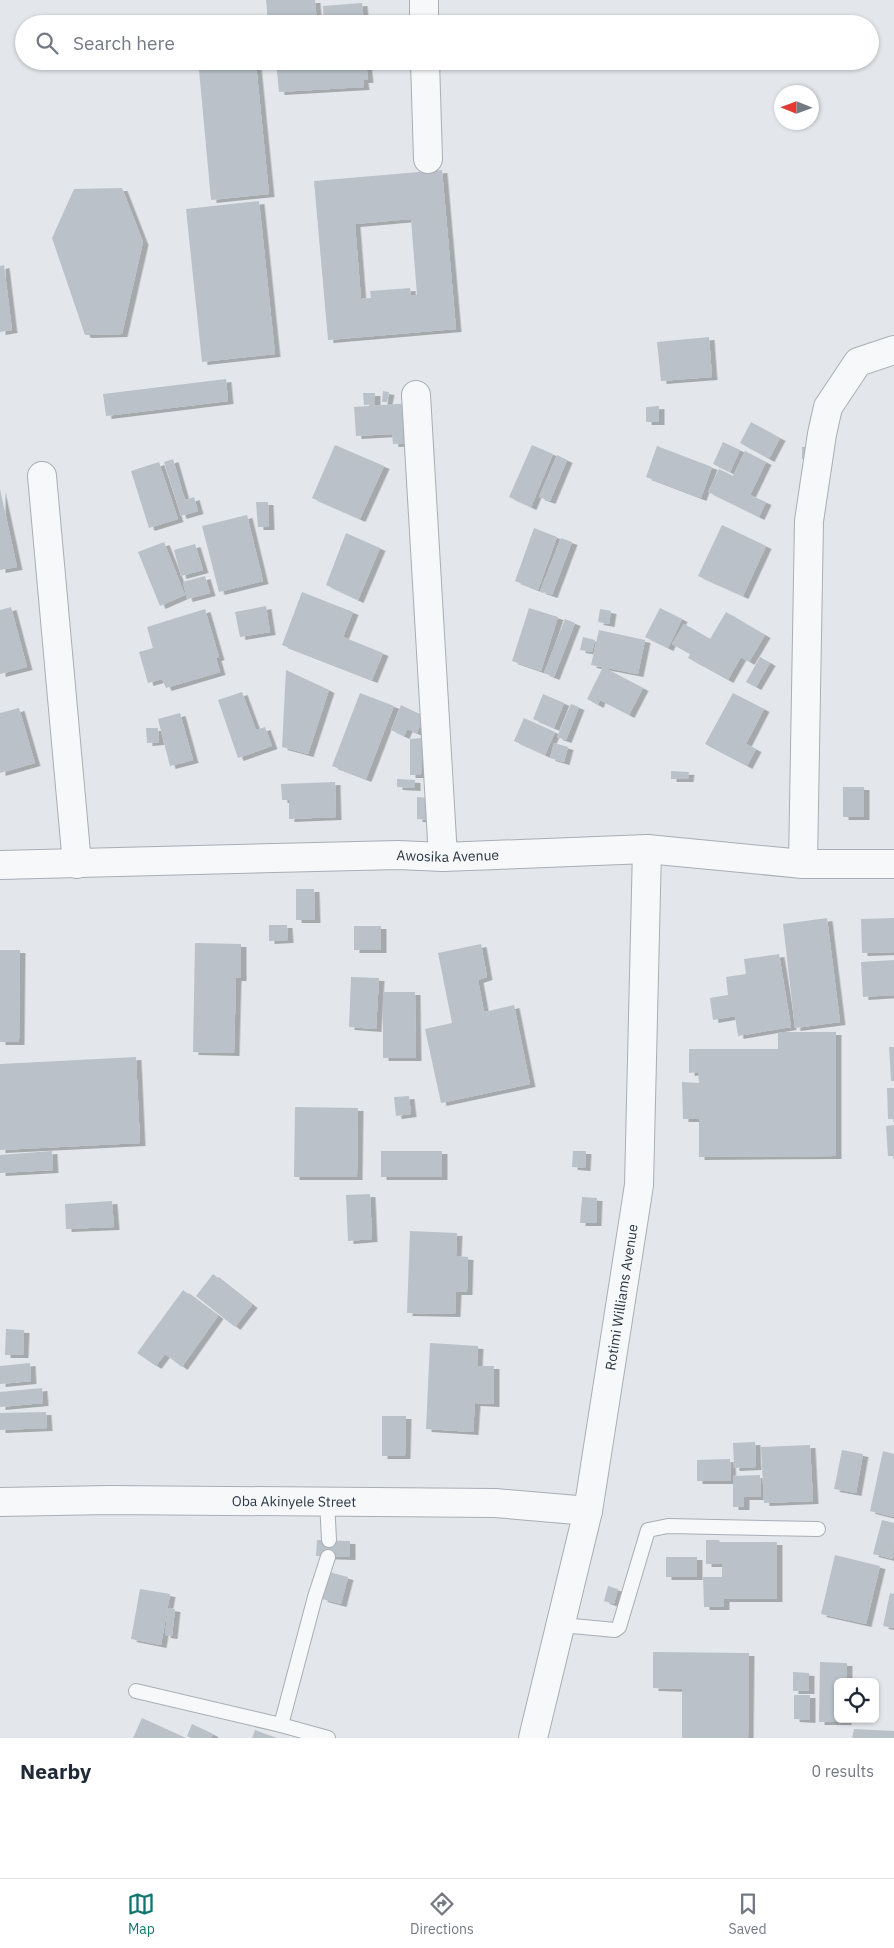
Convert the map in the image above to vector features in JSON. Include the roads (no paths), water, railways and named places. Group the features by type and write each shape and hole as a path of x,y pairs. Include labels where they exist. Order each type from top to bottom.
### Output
{"street":[{"path":"424,0 424,15"},
{"path":"425,70 428,159"},
{"path":"803,864 809,521 822,434 828,407 858,362 894,350"},
{"path":"416,395 443,857"},
{"path":"42,476 77,864"},
{"name":"Awosika Avenue","path":"0,865 388,856 443,857 647,850 803,864 894,864"},
{"name":"Rotimi Williams Avenue","path":"532,1738 562,1625 588,1511 639,1186 647,850"},
{"name":"Oba Akinyele Street","path":"0,1502 110,1500 495,1503 588,1511"}],"lane":[{"path":"327,1501 329,1540"},
{"path":"562,1625 615,1630 619,1626 648,1530 668,1526 818,1529"},
{"path":"281,1725 315,1596 328,1557"},
{"path":"136,1691 328,1738"}]}
